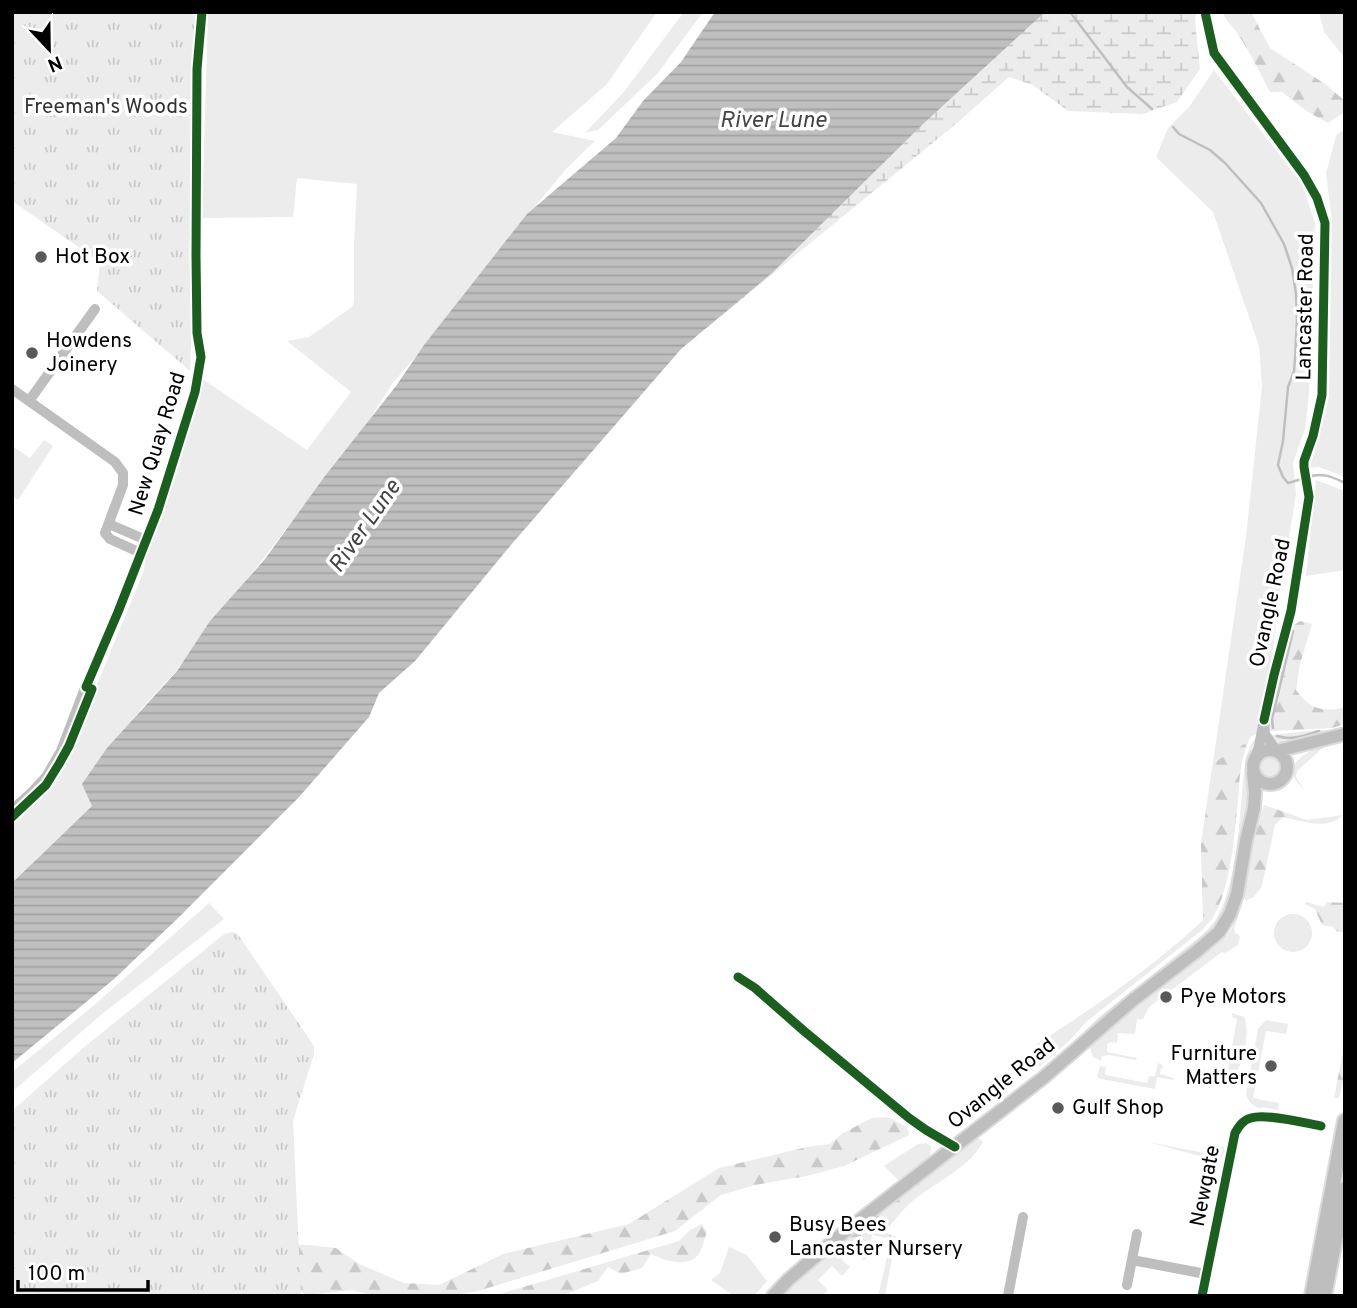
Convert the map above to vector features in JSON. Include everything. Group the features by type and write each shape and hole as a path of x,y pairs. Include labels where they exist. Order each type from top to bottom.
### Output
{"highway":[{"path":"1312,1296 1345,1121"},
{"path":"1324,1296 1345,1189"}],"main road":[{"path":"1326,739 1303,752 1287,768 1283,778 1274,784 1264,783 1256,777 1252,765 1258,754 1267,749 1277,750 1345,734"},
{"path":"1277,750 1285,758 1287,768"},
{"name":"Ovangle Road","path":"773,1296 815,1255 1043,1078 1133,1000 1219,932 1230,914 1237,894 1254,808 1254,773"},
{"name":"Ovangle Road","path":"1254,808 1274,784"}],"street":[{"name":"Lancaster Road","path":"1205,12 1214,53 1304,175 1317,198 1325,223 1322,395 1304,467"},
{"path":"29,401 95,309"},
{"name":"New Quay Road","path":"14,804 46,777 61,751 146,540 195,392 201,357 196,327"},
{"path":"12,389 115,463 123,473 123,485 105,533 110,539 141,553"},
{"name":"Ovangle Road","path":"1255,758 1290,611 1308,492 1304,467"},
{"path":"109,524 146,540"},
{"path":"1264,720 1265,734 1277,750"},
{"path":"738,977 755,988 909,1118 955,1147"},
{"name":"Newgate","path":"1202,1296 1235,1133 1241,1124 1258,1116 1321,1126"},
{"path":"1008,1296 1023,1217"},
{"path":"1127,1285 1137,1234"},
{"path":"1132,1260 1206,1274"}],"green space":[{"name":"Freeman's Woods","path":"12,12 202,12 190,371 97,291 100,262 12,201"},
{"path":"208,12 657,12 606,85 552,132 595,141 566,169 392,384 366,425 328,475 176,671 142,708 83,784 92,806 12,883 12,822 51,786 72,745 143,573 148,547 204,380 307,450 351,392 287,341 309,337 352,307 357,184 297,178 293,217 202,218"},
{"path":"684,12 703,12 658,73 598,130 585,133 623,93"},
{"path":"806,12 1196,12 1200,69 1177,102 1142,114 1068,111 1033,85 1009,77 957,123 681,349 510,546 415,661 379,693 369,717 299,797 114,979 12,1063"},
{"path":"1223,12 1251,12 1270,48 1325,84 1345,101 1345,112 1328,123 1282,92 1270,92 1248,50"},
{"path":"1319,12 1345,12 1345,58 1324,32"},
{"path":"1214,70 1302,184 1315,223 1309,394 1305,429 1293,463 1296,494 1270,673 1258,733 1250,737 1242,758 1233,841 1222,899 1212,919 1202,930 1086,1022 1039,1067 1034,1046 1121,987 1203,920 1201,844 1246,537 1262,386 1259,346 1213,212 1156,157 1168,128 1189,107"},
{"path":"1345,128 1345,477 1319,467 1310,468 1329,397 1332,221 1326,173 1336,136"},
{"path":"44,440 53,446 18,500 12,496 12,446 30,458"},
{"path":"1316,480 1345,491 1345,570 1306,576"},
{"path":"1300,621 1312,624 1300,664 1296,690 1306,702 1317,708 1330,710 1345,707 1345,724 1332,728 1269,731 1273,697 1291,627"},
{"path":"1332,731 1283,744 1270,735"},
{"path":"1257,737 1246,763 1251,790 1230,897 1220,918 1206,937 1082,1034 1099,1017 1202,935 1216,919 1232,875 1244,771 1249,749"},
{"path":"1345,739 1326,745 1297,771 1296,777 1305,791 1294,777 1296,762 1311,751 1330,743"},
{"path":"1248,742 1240,771 1228,877 1212,919 1203,916 1201,844 1213,763"},
{"path":"1267,755 1275,755 1282,762 1282,770 1275,777 1267,777 1260,770 1260,762"},
{"path":"1264,805 1307,820 1343,815 1330,823 1322,824 1283,817 1275,825 1262,886 1254,897 1249,899 1243,894"},
{"path":"1243,894 1249,899 1246,901 1244,898 1234,929 1240,936 1238,945 1225,953 1222,952 1149,1007 1143,1019 1137,1019 1135,1034 1118,1033 1117,1043 1107,1044 1107,1052 1137,1058 1136,1060 1109,1055 1102,1056 1101,1061 1093,1057 1090,1048 1093,1042 1133,1007 1227,935 1232,928"},
{"path":"1306,902 1324,907 1327,902 1345,903 1345,933 1322,925 1315,909 1305,904"},
{"path":"209,903 224,919 102,1014 12,1092 12,1072 92,1007"},
{"path":"1293,914 1306,920 1312,933 1306,946 1293,952 1280,946 1274,933 1280,920"},
{"path":"237,933 314,1046 314,1054 293,1121 301,1296 12,1296 12,1111 83,1048 223,935"},
{"path":"1232,1013 1244,1017 1246,1038 1238,1069 1227,1075 1237,1019 1232,1017"},
{"path":"1266,1020 1288,1024 1286,1034 1266,1031 1253,1098 1279,1103 1278,1110 1258,1108 1246,1094 1258,1029"},
{"path":"1345,1041 1345,1073 1339,1098 1334,1098"},
{"path":"1158,1063 1164,1069 1161,1068 1160,1074 1174,1078 1157,1077 1155,1089 1097,1077 1100,1066 1106,1067 1105,1075 1147,1083 1149,1076 1155,1076"},
{"path":"888,1117 907,1127 909,1135 844,1166 721,1195 675,1231 478,1291 450,1296 374,1296 353,1290 306,1295 293,1286 293,1245 336,1248 359,1264 404,1283 439,1285 503,1254 629,1224 719,1168 830,1144 843,1133 872,1118"},
{"path":"977,1137 983,1142 968,1161 916,1198 898,1215 886,1232 892,1236 891,1239 872,1235 869,1250 858,1241 844,1251 838,1245"},
{"path":"1148,1142 1215,1155 1217,1146 1223,1147 1225,1151 1214,1160"},
{"path":"926,1143 931,1146 930,1158 898,1180 884,1166 918,1144"},
{"path":"702,1224 707,1232 702,1249 689,1261 669,1261 651,1254 642,1268 621,1274 608,1267 598,1281 569,1293 555,1296 493,1296 679,1241 690,1230"},
{"path":"892,1236 896,1237 885,1296 878,1296"},
{"path":"858,1241 869,1250 867,1258 864,1260 852,1249 842,1260 850,1267 842,1276 832,1266 818,1280 828,1290 822,1296 785,1296 789,1287 838,1245"},
{"path":"729,1247 747,1255 767,1281 754,1296 734,1296 711,1280 720,1273"}],"water":[{"name":"River Lune","path":"715,12 1045,12 923,124 772,273 681,349 510,546 415,661 379,693 369,717 299,797 114,979 12,1063 12,883 92,806 82,784 107,748 177,671 210,621 265,559 424,345 527,214 616,138 643,101 681,62"}],"waterway":[{"path":"1070,12 1127,87 1152,109"},
{"path":"1173,127 1179,134 1210,150 1225,163 1261,203 1284,244 1292,268 1297,320 1294,371 1288,387 1278,465 1288,483 1302,479"},
{"path":"1308,477 1323,475 1345,483"},
{"path":"1273,728 1272,719 1293,631"},
{"path":"1277,736 1293,738 1319,731"}],"cycle path":[{"path":"12,817 46,785 69,746 92,689 86,687 158,510 195,392 201,357 197,333 196,256 197,69 202,12"},
{"path":"1205,12 1214,53 1304,175 1317,198 1325,223 1322,395 1313,436 1304,461 1309,497 1291,611 1264,720"},
{"path":"738,977 755,988 909,1118 955,1147"},
{"path":"1202,1296 1238,1128 1246,1120 1257,1117 1321,1126"}],"place":[{"name":"Hot Box","path":"41,257"},
{"name":"Howdens Joinery","path":"32,353"},
{"name":"Pye Motors","path":"1166,997"},
{"name":"Furniture Matters","path":"1271,1066"},
{"name":"Gulf Shop","path":"1058,1108"},
{"name":"Busy Bees Lancaster Nursery","path":"775,1237"}]}
